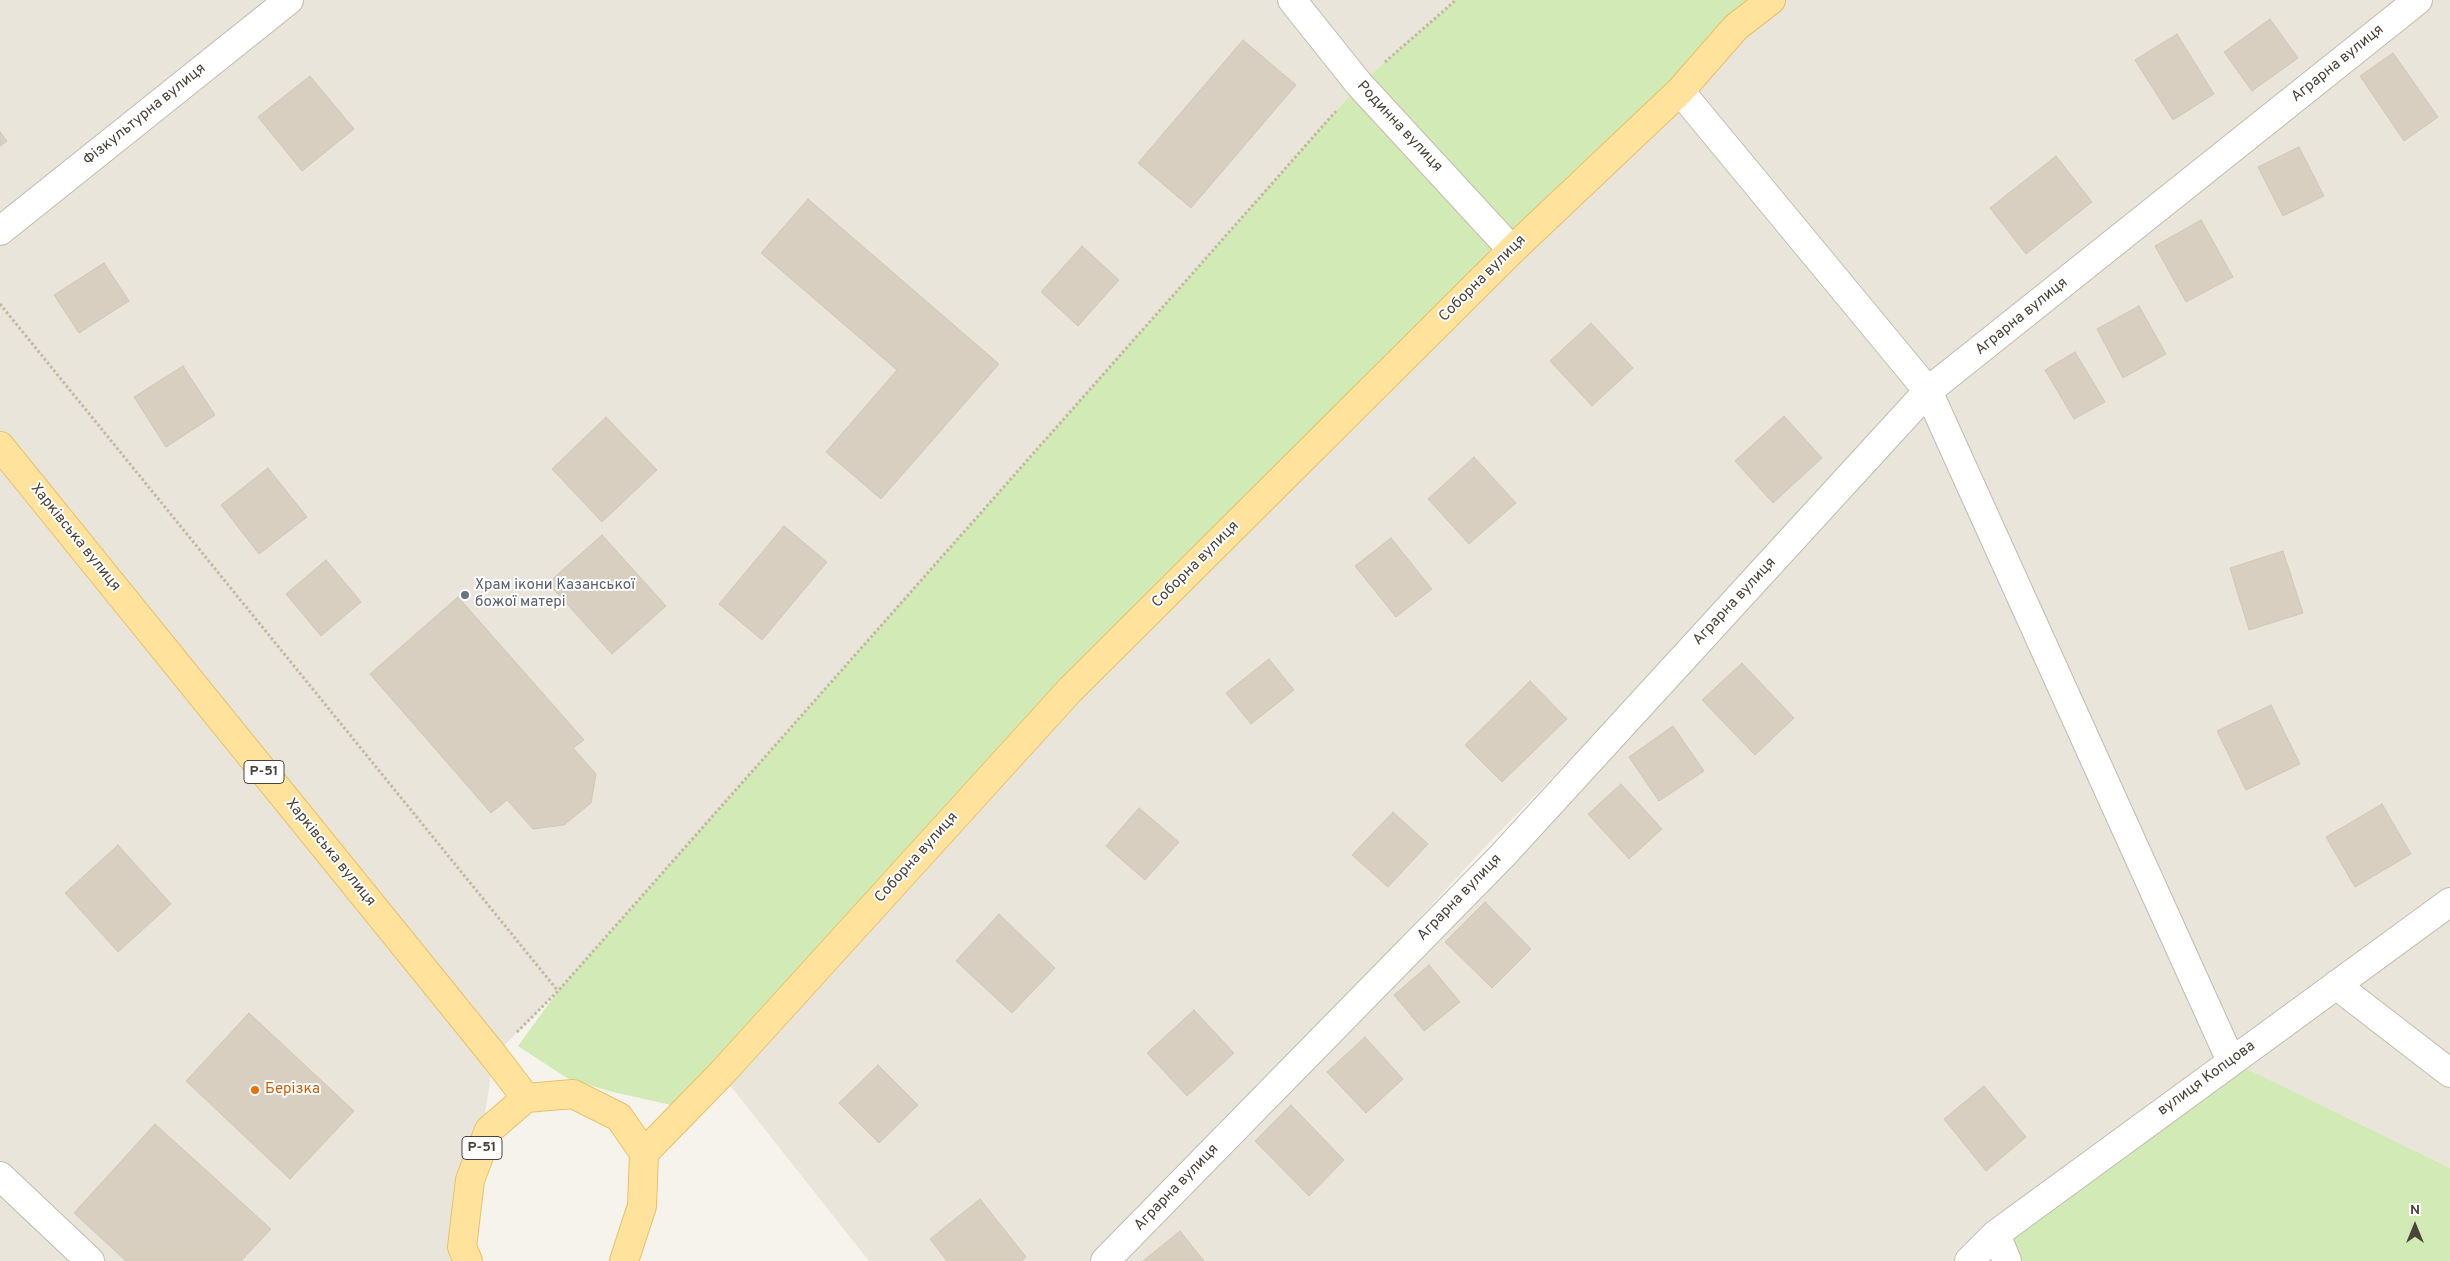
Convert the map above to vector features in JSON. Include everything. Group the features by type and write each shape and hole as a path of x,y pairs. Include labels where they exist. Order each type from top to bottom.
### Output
{"main road":[{"name":"Соборна вулиця","path":"644,1153 721,1074 1070,690 1512,250 1680,91 1736,27 1771,0"},
{"name":"Харківська вулиця","path":"0,446 526,1098"},
{"path":"526,1098 573,1094 619,1117 644,1153 642,1206 624,1261"},
{"name":"Р-51","path":"468,1261 462,1247 470,1180 489,1130 526,1098"}],"street":[{"name":"Фізкультурна вулиця","path":"0,231 289,0"},
{"name":"Родинна вулиця","path":"1292,0 1359,84 1512,250"},
{"name":"Аграрна вулиця","path":"1105,1261 1502,856 1928,392 2418,0"},
{"path":"1680,91 1928,392 2230,1061"},
{"name":"вулиця Копцова","path":"1968,1261 1996,1234 2230,1061 2450,902"},
{"path":"2336,985 2450,1072"},
{"path":"0,1176 90,1261"},
{"path":"1996,1234 2007,1261"}],"path":[{"path":"494,1056 558,991 1359,84 1456,0"},
{"path":"0,304 558,991"}],"shaded area":[{"path":"0,0 1456,0 1359,85 558,991 494,1056 481,1139 452,1261 0,1261"},
{"path":"1771,0 2450,0 2450,1168 2231,1061 2007,1261 1104,1261 1887,434 1485,847 1103,1261 869,1261 721,1074 1070,690"}],"green space":[{"path":"1456,0 1771,0 1070,690 721,1074 671,1105 609,1091 567,1078 518,1046 558,991 1359,85"},
{"path":"2231,1061 2450,1168 2450,1261 2007,1261 1996,1234"}],"building":[{"path":"2270,19 2298,58 2252,91 2224,52"},
{"path":"2177,34 2214,94 2173,120 2135,60"},
{"path":"1243,40 1296,85 1191,208 1138,163"},
{"path":"2393,53 2438,117 2404,141 2360,76"},
{"path":"310,76 354,129 302,171 258,117"},
{"path":"0,132 7,141 0,146"},
{"path":"2299,147 2324,196 2283,216 2258,167"},
{"path":"2056,156 2092,202 2026,254 1990,208"},
{"path":"808,199 999,364 881,499 826,452 897,370 761,253"},
{"path":"2201,220 2233,277 2186,302 2155,246"},
{"path":"1082,246 1119,280 1078,326 1041,292"},
{"path":"104,263 129,301 79,333 54,295"},
{"path":"2139,306 2166,354 2123,378 2097,329"},
{"path":"1591,323 1633,368 1592,406 1550,361"},
{"path":"2075,352 2105,402 2074,419 2045,370"},
{"path":"183,366 215,415 166,447 134,397"},
{"path":"1784,416 1822,458 1773,503 1735,461"},
{"path":"606,417 657,470 602,522 552,469"},
{"path":"1474,457 1516,503 1469,544 1428,499"},
{"path":"268,468 307,517 259,554 221,505"},
{"path":"784,526 827,562 762,640 719,604"},
{"path":"602,535 666,606 612,654 548,583"},
{"path":"1391,538 1432,589 1396,617 1355,566"},
{"path":"2283,551 2303,613 2249,630 2230,568"},
{"path":"326,560 361,602 321,636 286,594"},
{"path":"458,597 584,740 573,748 596,774 591,803 564,825 533,829 507,800 491,813 370,674"},
{"path":"1269,659 1294,690 1251,724 1226,693"},
{"path":"1742,663 1794,718 1755,755 1702,700"},
{"path":"1530,681 1567,719 1502,782 1465,745"},
{"path":"2271,705 2300,764 2246,790 2217,731"},
{"path":"1673,726 1704,771 1659,801 1629,757"},
{"path":"1621,784 1662,829 1629,859 1588,814"},
{"path":"2382,804 2411,854 2355,887 2326,837"},
{"path":"1139,808 1179,842 1145,880 1106,846"},
{"path":"1393,812 1428,844 1388,887 1352,855"},
{"path":"118,845 171,904 118,952 65,893"},
{"path":"1485,902 1531,949 1492,988 1445,942"},
{"path":"999,914 1055,968 1012,1013 956,961"},
{"path":"1429,965 1460,1002 1424,1031 1394,995"},
{"path":"1194,1010 1234,1053 1187,1096 1147,1053"},
{"path":"249,1013 354,1111 290,1179 186,1081"},
{"path":"1365,1037 1403,1079 1366,1113 1327,1072"},
{"path":"878,1065 918,1105 879,1143 839,1103"},
{"path":"1984,1086 2026,1137 1986,1171 1944,1119"},
{"path":"1291,1105 1344,1160 1309,1196 1255,1141"},
{"path":"155,1124 271,1229 241,1261 126,1261 74,1213"},
{"path":"980,1199 1026,1257 1022,1261 947,1261 930,1239"},
{"path":"1180,1231 1204,1261 1143,1261"}],"place":[{"name":"Храм ікони Казанської божої матері","path":"465,595"},
{"name":"Берізка","path":"255,1090"}]}
